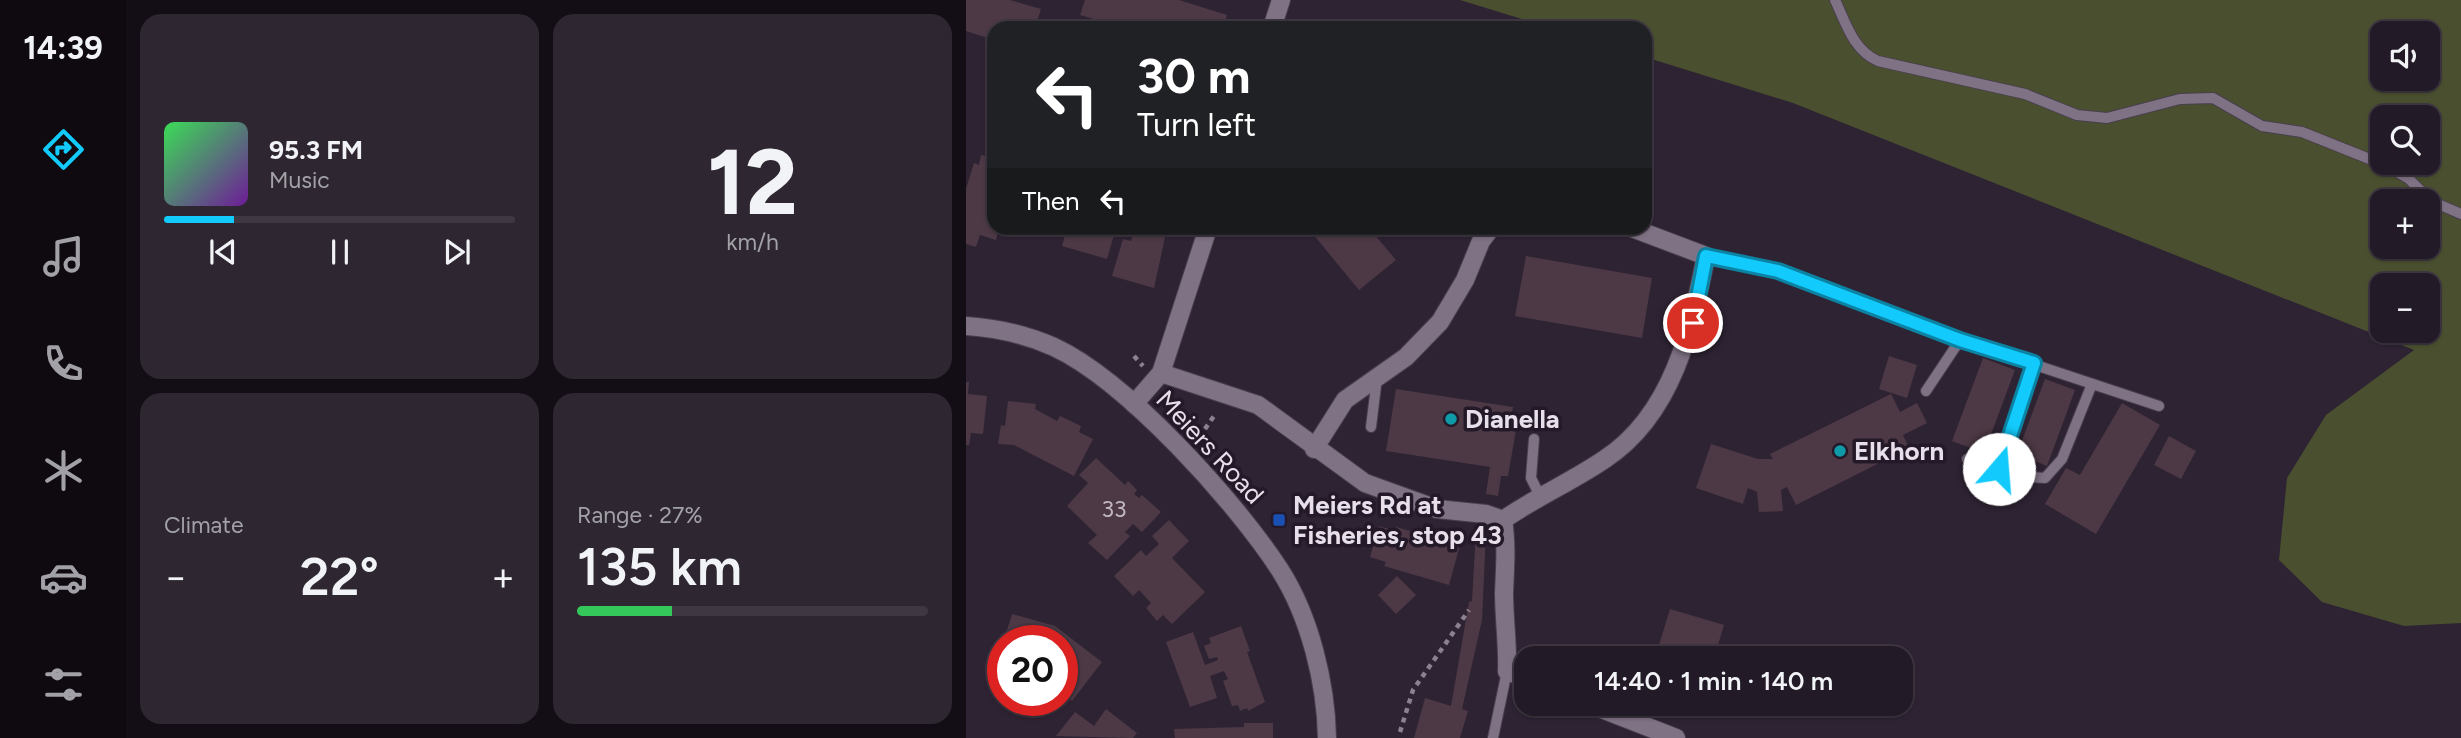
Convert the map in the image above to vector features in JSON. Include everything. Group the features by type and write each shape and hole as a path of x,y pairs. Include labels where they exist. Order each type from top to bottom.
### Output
{"street":[{"path":"1274,21 1281,0"},
{"path":"1134,404 1161,373 1206,235"},
{"path":"1314,449 1345,400 1406,357 1440,322 1465,280 1486,235"},
{"path":"1503,520 1607,458 1642,425 1668,388 1693,323 1706,256 1650,235"},
{"name":"Meiers Road","path":"966,326 1000,329 1054,347 1091,370 1134,404 1222,493 1281,572 1305,623 1326,701 1328,738"},
{"path":"1161,373 1258,405 1314,449 1365,483 1437,509 1486,514 1503,520"},
{"path":"1503,520 1507,544 1504,596 1508,624 1507,671 1514,674"},
{"path":"1618,716 1669,737"}],"lane":[{"path":"1835,0 1855,44 1864,55 1878,61 2025,94 2077,115 2107,118 2180,99 2213,98 2262,126 2302,132 2387,166 2409,179 2431,201 2461,214"},
{"path":"1706,256 1778,271 1960,340 2159,406"},
{"path":"1926,391 1960,340"},
{"path":"1999,469 2034,363"},
{"path":"1371,427 1377,378"},
{"path":"1967,459 2015,476 2045,478 2062,459 2092,384"},
{"path":"1534,439 1531,478 1541,496"},
{"path":"1493,738 1507,671"}],"path":[{"path":"1205,429 1219,409"},
{"path":"1400,732 1413,690 1469,610"}],"green space":[{"path":"1460,0 2461,0 2461,623 2404,626 2322,602 2279,560 2287,478 2326,415 2414,350 2396,343 2440,343 2440,273 2370,273 2370,332 1793,103 1652,59 1652,21 1528,21"}],"building":[{"path":"966,0 1010,0 1041,9 1037,21 987,21 987,38 966,31"},
{"path":"1085,0 1179,0 1227,15 1225,21 1100,21 1080,15"},
{"path":"987,149 987,235 997,235 996,240 980,235 976,247 966,244 966,189 974,163 979,165 981,155 985,156"},
{"path":"1065,235 1114,235 1107,259 1062,246"},
{"path":"1133,235 1165,235 1154,288 1112,276 1123,239 1131,241"},
{"path":"1314,235 1375,235 1396,260 1359,290"},
{"path":"1526,256 1652,278 1642,338 1515,316"},
{"path":"1889,356 1917,365 1907,398 1879,389"},
{"path":"1983,358 2015,370 1990,437 2003,442 1997,458 1952,441"},
{"path":"2045,379 2075,390 2047,466 2027,458 2029,450 2020,446"},
{"path":"966,382 969,382 968,394 987,396 983,434 971,433 969,445 966,445"},
{"name":"Dianella","path":"1396,389 1513,407 1509,430 1516,430 1508,476 1501,476 1498,496 1486,494 1490,467 1386,451"},
{"name":"Elkhorn","path":"1891,394 1900,412 1917,403 1927,423 1903,435 1909,448 1796,505 1787,487 1781,490 1783,511 1759,512 1757,492 1748,488 1743,504 1696,488 1711,444 1758,459 1773,459 1770,454"},
{"path":"1008,401 1036,404 1035,409 1057,421 1060,416 1081,426 1079,432 1093,439 1074,476 1014,445 998,444 1001,425 1005,426"},
{"path":"2122,403 2160,425 2096,534 2045,504 2066,468 2080,475"},
{"path":"2169,436 2196,451 2181,479 2154,465"},
{"path":"1096,458 1125,485 1128,481 1137,490 1134,494 1139,498 1142,495 1161,512 1142,532 1133,524 1125,532 1130,536 1107,560 1088,543 1097,535 1067,506 1088,483 1079,475"},
{"path":"1169,520 1189,541 1172,558 1205,592 1172,624 1163,615 1157,621 1146,608 1151,603 1139,590 1133,596 1114,576 1141,550 1146,556 1159,544 1152,536"},
{"path":"1379,526 1395,531 1396,527 1460,545 1449,585 1384,566 1386,562 1370,557"},
{"path":"1476,531 1486,532 1482,620 1462,709 1468,711 1460,738 1414,738 1425,698 1451,706 1469,602 1472,601"},
{"path":"1397,576 1416,595 1396,614 1378,595"},
{"path":"1670,609 1724,625 1718,646 1659,646"},
{"path":"1012,614 1051,625 1009,625"},
{"path":"1241,626 1250,651 1247,652 1265,702 1248,711 1247,708 1240,711 1238,705 1232,706 1223,681 1228,679 1224,671 1210,676 1217,698 1190,707 1166,642 1193,632 1205,665 1218,660 1217,657 1209,659 1204,646 1211,643 1209,638"},
{"path":"1078,644 1102,662 1078,693"},
{"path":"1106,709 1137,733 1133,738 1056,736 1072,716 1078,714 1094,726"},
{"path":"1244,723 1273,723 1273,738 1175,738 1174,729 1244,727"}],"place":[{"name":"Dianella","path":"1451,419"},
{"name":"Elkhorn","path":"1840,451"},
{"name":"Meiers Rd at Fisheries, stop 43","path":"1279,520"}],"route":[{"path":"1693,323 1706,256 1778,271 1960,340 2034,363 1999,469"}]}
